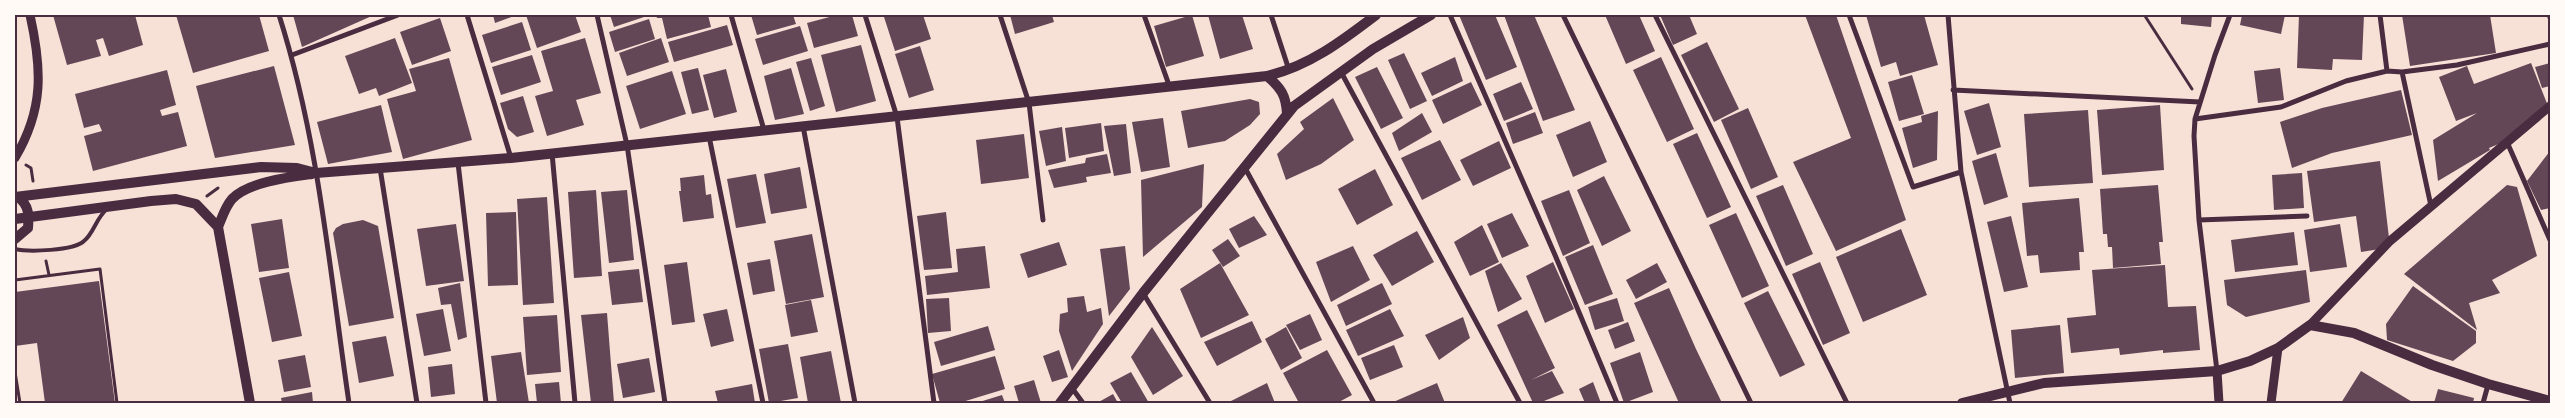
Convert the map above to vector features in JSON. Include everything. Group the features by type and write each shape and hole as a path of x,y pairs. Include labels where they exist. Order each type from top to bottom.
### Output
{"main road":[{"path":"218,227 233,199 245,190 286,178 316,173 552,154 708,135 1029,103 1169,85 1267,76 1289,70 1329,50 1376,15"},
{"path":"1060,403 1143,293 1287,114 1373,49 1431,15"},
{"path":"1267,76 1280,87 1286,98 1287,114"},
{"path":"16,197 261,167 297,168 316,173"},
{"path":"15,239 28,228 29,218 24,201 16,197"},
{"path":"15,219 151,200 187,201 196,204 218,227 250,403"},
{"path":"1962,403 1986,400 2008,391 2044,383 2217,371 2278,348 2310,325 2354,333 2432,365 2488,384 2550,401"}],"street":[{"path":"19,161 35,113 39,85 38,52 30,15"},
{"path":"279,15 292,55 316,173 349,403"},
{"path":"292,55 398,15"},
{"path":"467,15 511,158"},
{"path":"598,15 627,145 666,403"},
{"path":"731,15 764,130"},
{"path":"865,15 896,117 934,403"},
{"path":"1000,15 1029,103 1043,220"},
{"path":"1144,15 1169,85"},
{"path":"1271,15 1289,70"},
{"path":"1450,15 1555,254 1617,403"},
{"path":"1563,15 1751,403"},
{"path":"1655,15 1847,403"},
{"path":"1849,15 1913,187 1961,172"},
{"path":"1948,15 1961,172 2010,403"},
{"path":"2219,403 2199,220 2194,136 2195,119 2200,102 2230,15"},
{"path":"2380,15 2387,71"},
{"path":"2195,119 2282,107 2346,81 2387,71 2402,72 2456,65 2550,44"},
{"path":"1341,72 1520,403"},
{"path":"2402,72 2431,206"},
{"path":"1953,90 2200,102"},
{"path":"2310,325 2390,242 2550,106"},
{"path":"803,126 855,403"},
{"path":"708,135 763,403"},
{"path":"2507,142 2550,240"},
{"path":"552,154 575,403"},
{"path":"458,162 486,403"},
{"path":"380,168 417,403"},
{"path":"1245,168 1374,403"},
{"path":"2199,220 2307,216"},
{"path":"1143,293 1210,403"},
{"path":"2271,403 2278,348"},
{"path":"2484,403 2488,384"},
{"path":"1072,388 1083,403"}],"lane":[{"path":"15,249 27,252 76,245 84,242 99,217 111,206"}],"path":[{"path":"2145,16 2200,102"},
{"path":"19,161 31,168 35,194"},
{"path":"15,280 100,269 117,403"},
{"path":"15,372 20,403"}],"building":[{"path":"53,15 135,15 143,45 109,56 103,38 96,40 101,56 67,65"},
{"path":"176,15 259,15 269,51 193,73"},
{"path":"293,15 374,15 302,47"},
{"path":"493,15 517,15 495,23"},
{"path":"526,15 575,15 581,32 537,48"},
{"path":"610,15 650,15 614,27"},
{"path":"656,15 708,15 711,27 667,39 662,18 657,18"},
{"path":"751,15 793,15 796,24 757,35"},
{"path":"837,15 852,15 858,36 814,48 807,23"},
{"path":"891,15 923,15 931,39 895,51 884,17"},
{"path":"1010,15 1052,15 1054,22 1015,34"},
{"path":"1192,15 1204,56 1166,67 1154,26"},
{"path":"1208,15 1242,15 1253,49 1220,59"},
{"path":"1459,15 1495,15 1517,67 1486,80"},
{"path":"1504,15 1534,15 1575,110 1543,121"},
{"path":"1605,15 1639,15 1655,51 1626,64"},
{"path":"1660,15 1689,15 1697,34 1673,45"},
{"path":"1805,15 1836,15 1906,220 1836,251 1793,162 1851,138"},
{"path":"1866,15 1924,15 1938,65 1900,76 1896,62 1881,67"},
{"path":"2181,15 2212,15 2211,27 2181,24"},
{"path":"2242,15 2285,15 2281,34 2240,25"},
{"path":"2299,15 2364,15 2362,60 2333,59 2332,70 2297,68"},
{"path":"2402,15 2490,15 2496,53 2410,66"},
{"path":"440,18 451,51 412,65 400,32"},
{"path":"649,19 655,39 615,52 609,32"},
{"path":"522,22 531,50 491,63 482,35"},
{"path":"727,25 733,45 674,62 668,42"},
{"path":"800,26 808,51 763,65 755,39"},
{"path":"395,38 412,83 379,96 376,88 359,94 345,56"},
{"path":"585,38 601,93 576,100 584,125 547,136 535,96 553,91 541,51"},
{"path":"661,38 669,62 627,76 619,53"},
{"path":"1707,42 1739,109 1714,122 1681,55"},
{"path":"861,45 876,101 836,112 821,55"},
{"path":"920,46 934,90 909,98 895,54"},
{"path":"1404,53 1427,101 1410,109 1388,60"},
{"path":"532,55 541,82 501,95 492,67"},
{"path":"1455,57 1463,81 1432,96 1421,73"},
{"path":"1661,57 1694,129 1667,142 1633,70"},
{"path":"449,58 472,140 403,159 387,99 416,91 409,69"},
{"path":"811,58 825,106 810,111 796,62"},
{"path":"2531,63 2548,106 2501,143 2489,148 2490,150 2438,181 2433,140 2477,113 2456,121 2439,77 2467,66 2474,84"},
{"path":"2550,63 2550,86 2542,88 2535,67"},
{"path":"274,66 295,145 215,158 196,86"},
{"path":"1377,67 1403,118 1381,129 1355,77"},
{"path":"698,68 709,110 692,114 681,72"},
{"path":"791,68 804,114 775,120 764,76"},
{"path":"2280,68 2284,100 2258,103 2254,71"},
{"path":"726,69 737,112 714,118 703,75"},
{"path":"167,70 176,105 160,110 162,116 178,112 187,146 93,171 84,136 102,131 99,124 84,128 75,94"},
{"path":"672,71 686,114 640,129 626,86"},
{"path":"1912,75 1924,114 1899,121 1888,82"},
{"path":"1471,82 1482,105 1443,124 1432,100"},
{"path":"1521,82 1533,109 1504,121 1493,94"},
{"path":"2401,90 2412,135 2332,153 2292,168 2280,122 2322,108"},
{"path":"523,96 534,132 517,137 508,129 500,103"},
{"path":"1333,98 1354,140 1321,164 1286,180 1277,154 1304,129 1300,122"},
{"path":"1250,99 1259,102 1260,114 1250,125 1225,141 1188,148 1181,111"},
{"path":"1989,103 2001,147 1977,155 1964,111"},
{"path":"381,105 392,152 328,164 317,122"},
{"path":"2160,105 2164,170 2102,175 2097,110"},
{"path":"1748,108 1778,177 1751,189 1721,120"},
{"path":"2088,110 2093,183 2029,187 2024,114"},
{"path":"1938,111 1937,160 1913,168 1902,128 1922,122 1921,116"},
{"path":"1535,112 1543,133 1513,144 1506,123"},
{"path":"1422,113 1432,132 1399,151 1392,133"},
{"path":"1163,118 1170,167 1141,172 1132,122"},
{"path":"1590,121 1607,162 1573,177 1556,135"},
{"path":"1101,123 1104,151 1069,158 1065,128"},
{"path":"1126,124 1131,173 1114,176 1104,126"},
{"path":"1062,127 1066,161 1046,166 1039,131"},
{"path":"1697,133 1731,207 1707,218 1673,144"},
{"path":"1024,134 1029,178 981,184 976,140"},
{"path":"1440,140 1461,180 1422,200 1401,158"},
{"path":"1499,141 1511,168 1473,186 1460,160"},
{"path":"2550,151 2550,208 2541,210 2527,181"},
{"path":"1996,153 2008,197 1984,205 1972,161"},
{"path":"1107,154 1111,173 1086,177 1087,182 1054,188 1048,170 1085,163 1086,158"},
{"path":"2380,161 2389,238 2380,249 2361,252 2356,216 2314,222 2307,171"},
{"path":"1204,164 1202,207 1143,257 1141,180"},
{"path":"800,167 807,208 771,214 764,174"},
{"path":"1375,169 1393,205 1357,225 1338,189"},
{"path":"2302,173 2304,208 2274,210 2272,175"},
{"path":"756,174 766,223 736,228 727,179"},
{"path":"704,175 706,195 711,194 714,218 683,222 679,191 681,191 680,178"},
{"path":"1604,176 1631,231 1602,246 1577,190"},
{"path":"1783,185 1813,254 1786,266 1756,196"},
{"path":"2158,185 2163,242 2159,242 2161,264 2113,268 2112,247 2108,247 2107,234 2103,234 2100,189"},
{"path":"2507,185 2517,187 2537,256 2492,280 2500,293 2469,303 2477,330 2404,274"},
{"path":"596,190 602,276 574,278 568,192"},
{"path":"627,190 634,260 609,263 601,192"},
{"path":"1569,190 1590,243 1563,256 1541,201"},
{"path":"547,197 554,303 523,305 517,199"},
{"path":"2079,198 2084,252 2079,252 2080,270 2040,273 2038,255 2027,256 2022,203"},
{"path":"516,212 518,285 488,286 486,213"},
{"path":"946,212 952,268 924,270 917,216"},
{"path":"1512,213 1529,246 1502,258 1487,224"},
{"path":"1736,213 1769,286 1742,298 1709,225"},
{"path":"1254,216 1267,235 1239,248 1229,229"},
{"path":"2011,216 2028,287 2004,292 1987,222"},
{"path":"282,219 289,268 259,272 251,224"},
{"path":"363,220 378,226 394,318 349,326 333,233 336,228 343,224"},
{"path":"456,224 464,281 426,286 417,229"},
{"path":"2340,224 2347,267 2310,272 2304,230"},
{"path":"1482,225 1499,262 1470,276 1454,242"},
{"path":"1901,229 1927,295 1863,322 1836,257"},
{"path":"1417,231 1434,262 1392,286 1373,255"},
{"path":"2294,232 2298,265 2235,272 2231,240"},
{"path":"812,234 824,297 786,304 774,241"},
{"path":"1228,239 1240,256 1223,267 1212,250"},
{"path":"1059,242 1067,265 1028,278 1020,254"},
{"path":"1593,245 1613,294 1585,305 1565,257"},
{"path":"985,246 990,288 927,295 925,276 958,272 956,249"},
{"path":"1125,246 1130,289 1109,316 1100,249"},
{"path":"1353,246 1370,280 1331,302 1316,262"},
{"path":"770,259 775,291 753,295 747,263"},
{"path":"687,262 695,322 672,325 664,265"},
{"path":"1553,262 1574,309 1545,323 1526,276"},
{"path":"1820,262 1850,333 1823,345 1792,274"},
{"path":"1220,263 1249,315 1201,338 1180,289"},
{"path":"1501,263 1522,299 1498,312 1485,271"},
{"path":"1657,263 1667,282 1636,299 1626,280"},
{"path":"2165,265 2168,307 2196,306 2200,350 2163,353 2163,350 2120,355 2119,348 2071,353 2067,318 2096,315 2092,270"},
{"path":"639,269 643,302 612,305 608,272"},
{"path":"2306,270 2310,302 2246,317 2227,305 2224,280"},
{"path":"289,272 302,336 272,342 259,278"},
{"path":"99,281 115,403 45,403 37,343 15,346 15,292"},
{"path":"460,283 467,337 458,340 451,304 441,305 438,288"},
{"path":"1382,283 1392,304 1346,326 1337,305"},
{"path":"2413,286 2476,331 2476,343 2453,361 2387,340 2386,324"},
{"path":"1669,288 1722,403 1679,403 1634,303"},
{"path":"1768,291 1805,365 1780,377 1744,303"},
{"path":"1084,296 1087,312 1101,308 1103,324 1072,371 1059,331 1060,314 1068,312 1067,298"},
{"path":"949,298 951,331 928,333 926,299"},
{"path":"1617,298 1624,321 1595,330 1588,307"},
{"path":"811,300 818,332 791,337 785,305"},
{"path":"443,309 451,351 424,356 416,314"},
{"path":"727,309 734,341 711,347 703,314"},
{"path":"1390,309 1404,336 1358,356 1346,330"},
{"path":"1527,310 1555,368 1531,380 1552,371 1564,393 1539,403 1533,403 1497,325"},
{"path":"607,313 614,403 591,403 581,315"},
{"path":"1310,314 1322,340 1300,350 1286,325"},
{"path":"557,315 561,372 527,375 523,317"},
{"path":"1463,317 1470,338 1439,360 1425,335"},
{"path":"1252,321 1262,342 1217,366 1204,342"},
{"path":"1628,322 1635,341 1615,349 1608,330"},
{"path":"2060,325 2064,373 2015,378 2011,330"},
{"path":"988,326 995,350 941,366 934,342"},
{"path":"1152,327 1183,376 1153,395 1131,357"},
{"path":"1286,327 1302,358 1281,370 1265,339"},
{"path":"386,336 394,376 359,383 352,342"},
{"path":"788,344 798,398 769,403 759,349"},
{"path":"1394,345 1403,367 1370,380 1361,358"},
{"path":"1059,350 1068,377 1052,382 1043,356"},
{"path":"1327,350 1352,395 1337,403 1299,403 1283,373"},
{"path":"831,351 841,403 808,403 800,357"},
{"path":"521,352 529,403 497,403 491,356"},
{"path":"1640,352 1653,392 1624,403 1610,363"},
{"path":"305,355 311,387 284,392 278,360"},
{"path":"995,356 1005,389 959,403 940,403 932,374"},
{"path":"649,358 655,392 623,398 617,364"},
{"path":"452,364 455,394 431,397 428,367"},
{"path":"2361,371 2414,403 2341,403"},
{"path":"1131,372 1149,403 1122,403 1110,383"},
{"path":"1034,380 1041,403 1019,403 1014,386"},
{"path":"559,382 561,403 537,403 535,384"},
{"path":"1593,382 1601,403 1585,403 1579,389"},
{"path":"1267,383 1275,403 1227,403"},
{"path":"1437,383 1445,403 1391,403"},
{"path":"752,384 755,403 718,403 715,391"},
{"path":"2438,389 2474,398 2473,403 2434,403"},
{"path":"312,392 313,403 282,403 281,398"},
{"path":"1113,394 1118,403 1097,403"},
{"path":"1002,395 1005,403 976,403"}]}
